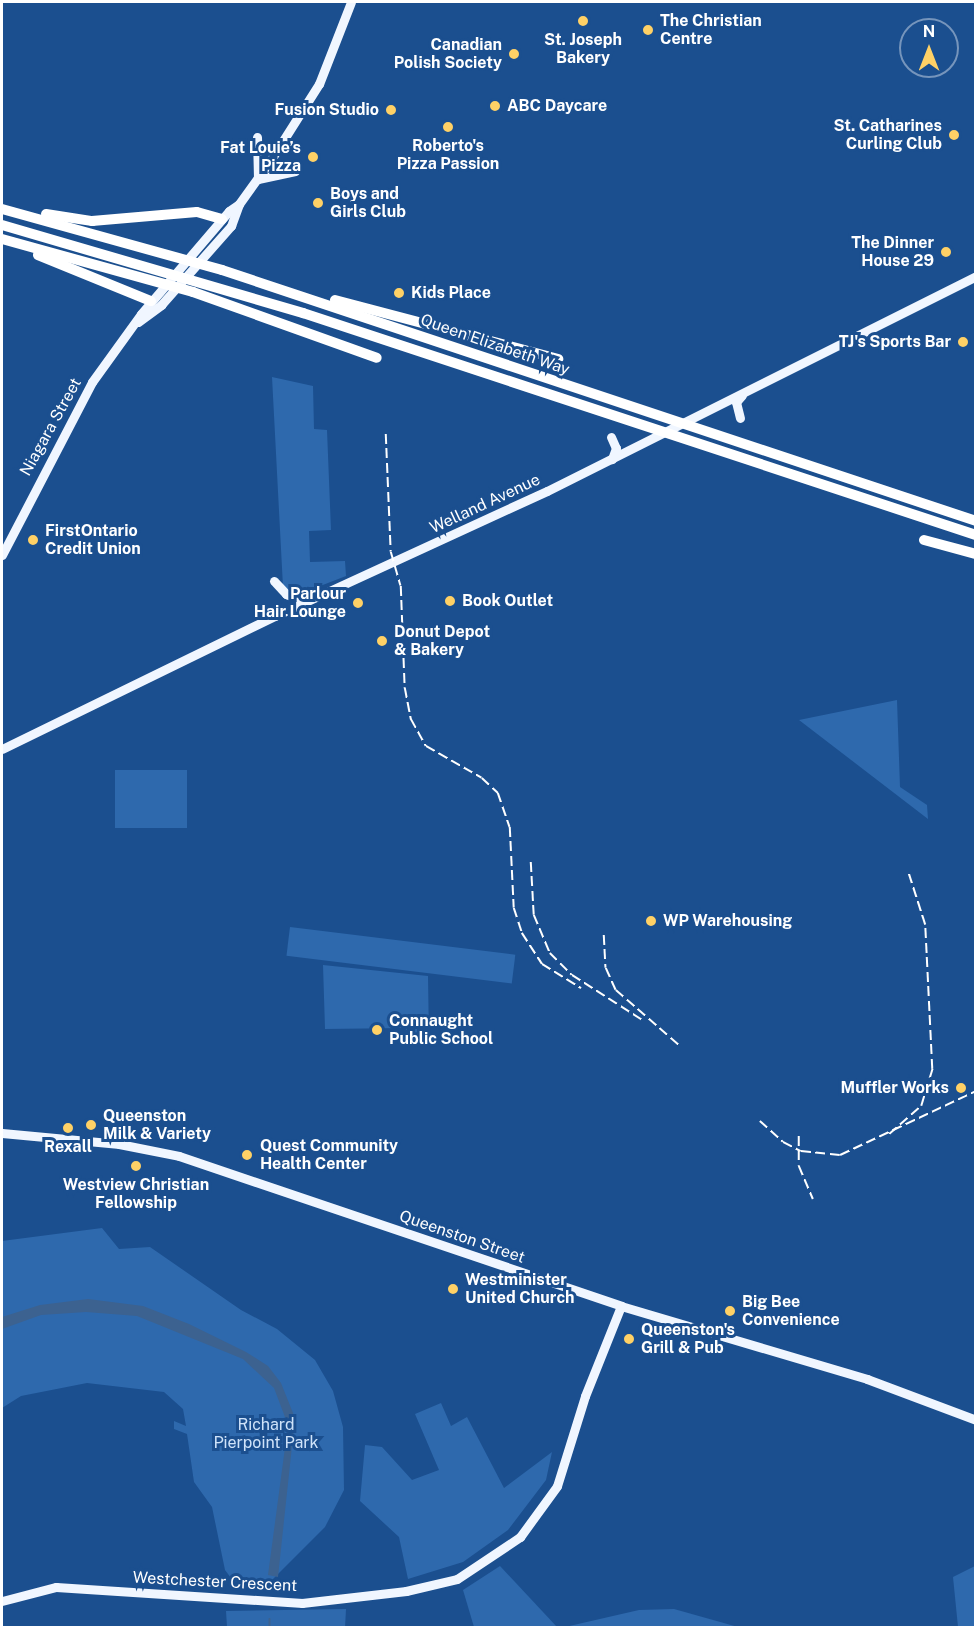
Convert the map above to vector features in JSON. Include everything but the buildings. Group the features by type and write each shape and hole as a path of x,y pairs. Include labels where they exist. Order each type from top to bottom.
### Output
{"highway":[{"path":"2,203 92,221 167,212 196,212 222,219"},
{"name":"Queen Elizabeth Way","path":"2,209 260,283 975,521"},
{"name":"Queen Elizabeth Way","path":"2,225 211,284 975,535"},
{"path":"2,240 157,300"},
{"path":"2,240 194,292 377,358"},
{"path":"260,283 558,359"},
{"path":"924,540 975,554"}],"main road":[{"name":"Niagara Street","path":"2,555 72,415 138,322 208,234 239,204 258,179 319,84 351,2"},
{"path":"257,137 258,179 295,171"},
{"name":"Niagara Street","path":"157,300 168,297 220,238 237,218 239,204"},
{"name":"Welland Avenue","path":"2,749 307,602 640,446 975,276"},
{"path":"740,418 736,402 741,395"},
{"path":"611,437 616,447 612,459"},
{"path":"274,581 285,594 307,602"},
{"name":"Queenston Street","path":"2,1133 119,1144 179,1156 621,1306 821,1365 975,1420"},
{"name":"Westchester Crescent","path":"2,1601 56,1587 302,1603 406,1591 457,1579 520,1537 557,1486 585,1396 621,1306"}],"green space":[{"path":"272,377 313,386 314,429 327,430 331,530 309,531 310,562 345,561 346,576 297,595 283,587"},
{"path":"897,700 900,787 927,805 928,819 799,720"},
{"path":"115,770 187,770 187,828 115,828"},
{"path":"290,927 515,955 512,983 286,956"},
{"path":"323,965 428,976 429,1040 403,1028 325,1029"},
{"name":"Richard Pierpoint Park","path":"102,1228 119,1249 150,1247 241,1310 277,1329 315,1360 333,1391 343,1427 344,1490 325,1527 272,1580 234,1582 225,1570 212,1507 194,1482 187,1434 174,1429 174,1421 186,1426 183,1409 164,1392 87,1383 21,1396 2,1408 2,1241"},
{"path":"441,1403 451,1426 467,1417 504,1488 552,1452 546,1480 508,1530 463,1562 408,1579 399,1537 360,1501 365,1445 382,1447 412,1480 439,1470 415,1414"},
{"path":"500,1566 557,1627 474,1627 463,1590"},
{"path":"975,1566 975,1627 958,1627 953,1577"},
{"path":"346,1609 345,1628 227,1627 226,1611"},
{"path":"674,1609 738,1627 565,1627 639,1610"}],"shaded area":[{"path":"88,1299 143,1306 189,1324 246,1352 268,1366 281,1383 295,1418 278,1577 268,1575 288,1425 274,1388 243,1359 137,1316 86,1312 41,1315 2,1329 2,1317 40,1305"}],"waterway":[{"path":"270,1619 270,1628"}],"railway":[{"path":"386,434 391,552 401,586 405,688 411,719 426,746 482,778 498,793 510,827 514,908 522,933 542,964 581,988"},
{"path":"531,862 534,915 550,953 572,975 644,1021"},
{"path":"889,1134 921,1106 932,1069 925,925 908,872"},
{"path":"604,935 606,968 616,990 679,1045"},
{"path":"760,1121 783,1142 801,1151 840,1155 976,1091"},
{"path":"799,1136 799,1166 813,1199"}],"place":[{"name":"St. Joseph Bakery","path":"583,21"},
{"name":"The Christian Centre","path":"648,30"},
{"name":"Canadian Polish Society","path":"514,54"},
{"name":"ABC Daycare","path":"495,106"},
{"name":"Fusion Studio","path":"391,110"},
{"name":"Roberto's Pizza Passion","path":"448,127"},
{"name":"St. Catharines Curling Club","path":"954,135"},
{"name":"Fat Louie’s Pizza","path":"313,157"},
{"name":"Boys and Girls Club","path":"318,203"},
{"name":"The Dinner House 29","path":"946,252"},
{"name":"Kids Place","path":"399,293"},
{"name":"TJ's Sports Bar","path":"963,342"},
{"name":"FirstOntario Credit Union","path":"33,540"},
{"name":"Book Outlet","path":"450,601"},
{"name":"Parlour Hair Lounge","path":"358,603"},
{"name":"Donut Depot & Bakery","path":"382,641"},
{"name":"WP Warehousing","path":"651,921"},
{"name":"Connaught Public School","path":"377,1030"},
{"name":"Muffler Works","path":"961,1088"},
{"name":"Queenston Milk & Variety","path":"91,1125"},
{"name":"Rexall","path":"68,1128"},
{"name":"Quest Community Health Center","path":"247,1155"},
{"name":"Westview Christian Fellowship","path":"136,1166"},
{"name":"Westminister United Church","path":"453,1289"},
{"name":"Big Bee Convenience","path":"730,1311"},
{"name":"Queenston's Grill & Pub","path":"629,1339"}]}
